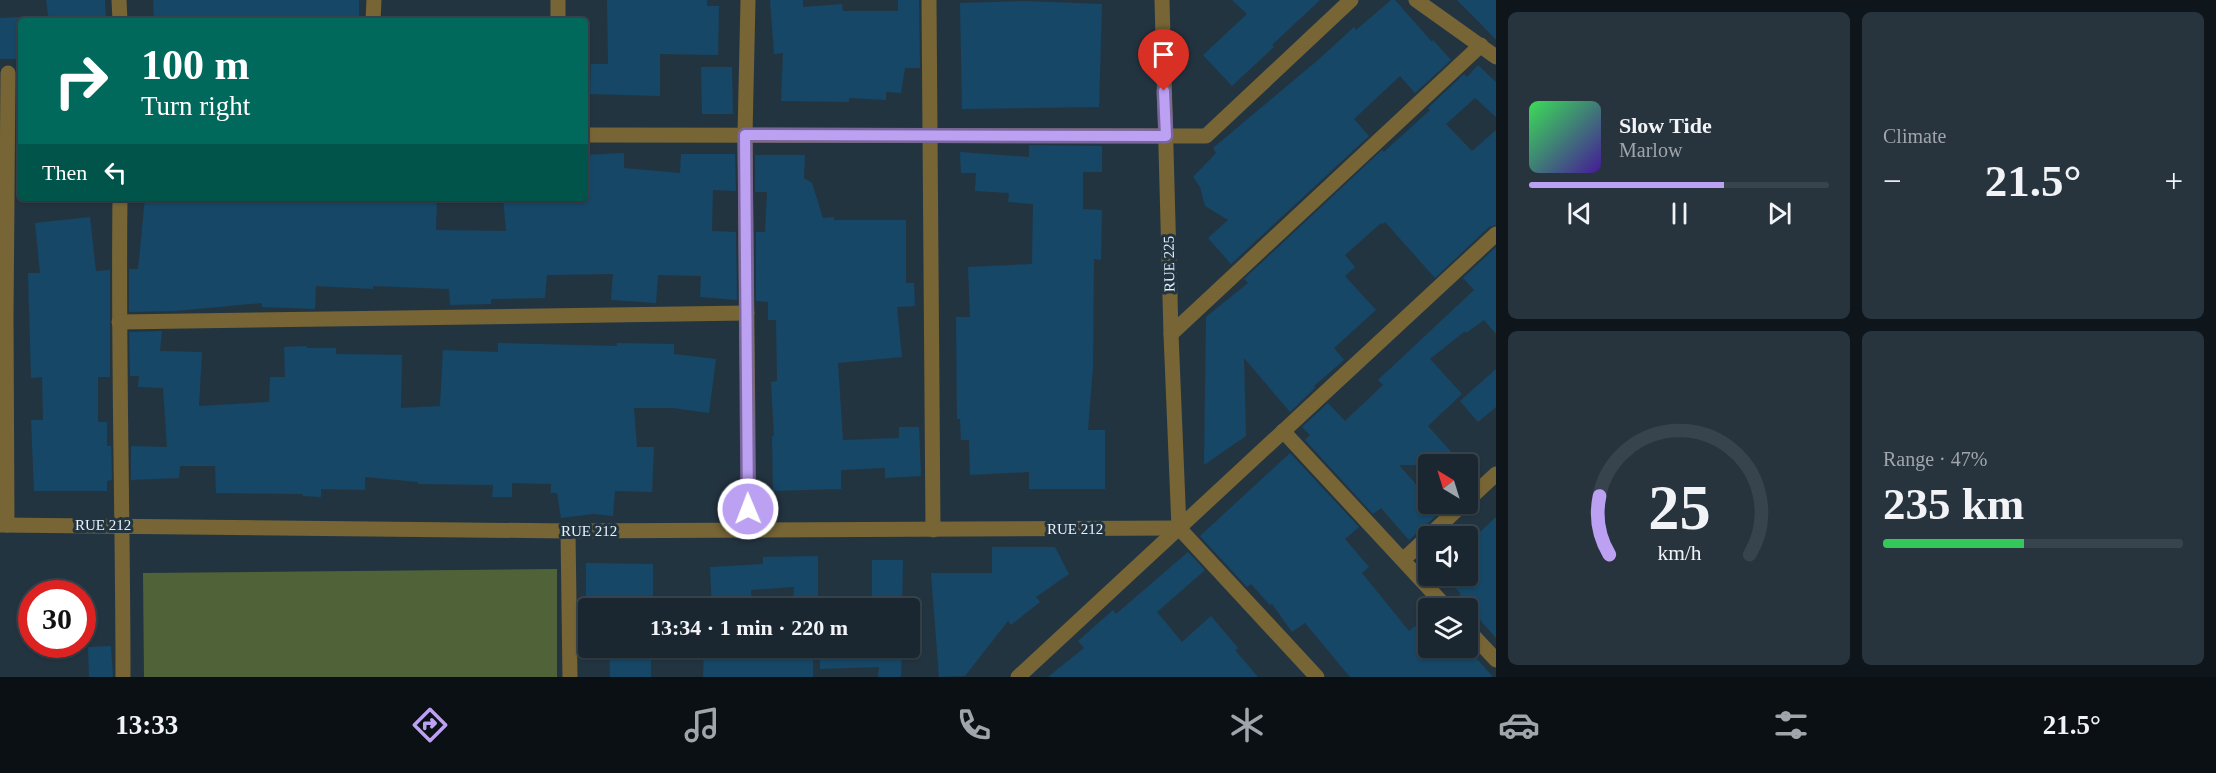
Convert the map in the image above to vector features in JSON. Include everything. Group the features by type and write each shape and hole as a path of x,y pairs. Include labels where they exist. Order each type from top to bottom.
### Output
{"street":[{"path":"119,0 120,18"},
{"path":"373,18 374,0"},
{"path":"558,0 558,18"},
{"path":"748,0 745,135 749,530"},
{"path":"928,0 933,530"},
{"name":"RUE 225","path":"1162,0 1179,528"},
{"path":"588,135 1206,136 1351,0"},
{"path":"1416,0 1496,57"},
{"path":"1171,334 1480,45"},
{"path":"4,525 3,317 10,73"},
{"path":"120,201 123,677"},
{"path":"1018,677 1496,234"},
{"path":"119,322 747,313"},
{"path":"1283,431 1438,598"},
{"path":"1478,491 1496,474"},
{"path":"1403,560 1452,514"},
{"name":"RUE 212","path":"4,525 568,531 1179,528"},
{"path":"1179,528 1317,677"},
{"path":"568,531 570,677"},
{"path":"1478,641 1496,660"}],"green space":[{"path":"557,569 557,677 144,677 143,573"}],"building":[{"path":"46,0 105,0 106,18 49,18"},
{"path":"153,0 359,0 359,18 154,18"},
{"path":"607,0 707,0 707,6 719,6 718,55 660,54 660,96 590,94 591,64 608,64"},
{"path":"770,0 803,0 803,7 842,4 843,11 898,11 898,0 919,0 920,68 905,68 901,93 886,92 886,100 849,98 849,102 781,101 783,53 774,54"},
{"path":"1232,0 1320,0 1232,86 1203,55 1247,14"},
{"path":"1391,0 1395,0 1451,60 1415,93 1400,76 1354,119 1369,136 1231,264 1208,238 1228,220 1205,206 1200,187 1193,177 1216,153 1213,148 1354,27 1356,30"},
{"path":"1457,0 1496,0 1496,40 1479,22"},
{"path":"1023,1 1102,4 1099,107 962,109 960,3"},
{"path":"19,17 18,59 0,59 0,18"},
{"path":"1478,65 1496,82 1496,117 1475,98 1446,124 1472,151 1496,130 1496,225 1489,227 1435,278 1385,222 1381,223 1345,255 1355,267 1345,276 1376,310 1334,348 1344,360 1314,386 1315,388 1290,412 1244,358 1246,436 1204,465 1206,317 1248,283 1244,279 1382,150 1384,152 1430,110 1428,108 1464,74 1467,77"},
{"path":"701,67 732,67 733,114 702,114"},
{"path":"1029,145 1102,146 1102,172 1083,172 1083,209 1102,210 1101,260 1094,259 1093,367 1088,430 1105,430 1105,489 1029,489 1029,472 970,475 969,440 961,440 960,419 957,419 956,317 970,317 968,267 1032,264 1033,204 1008,202 1009,193 975,191 976,173 961,173 960,152 1029,157"},
{"path":"624,153 624,168 680,173 681,154 735,154 736,191 713,190 712,231 736,232 737,300 700,297 701,276 658,275 656,303 611,300 613,274 547,275 545,298 491,299 491,304 450,305 449,289 316,286 315,309 262,307 262,303 175,311 129,312 129,269 138,269 145,201 437,201 436,230 506,231 503,201 588,201 588,155"},
{"path":"755,155 805,155 804,178 812,183 823,218 906,220 906,283 914,283 915,306 897,307 902,357 838,363 843,440 899,438 899,427 919,427 921,476 885,478 885,468 841,470 841,489 773,491 772,436 774,436 771,382 777,381 776,320 768,320 768,302 756,301 756,232 765,232 767,192 755,192"},
{"path":"90,217 96,271 110,270 110,377 98,377 98,422 107,422 107,446 111,446 112,480 107,481 107,491 34,491 31,420 43,420 42,377 31,378 28,273 40,273 35,223"},
{"path":"1496,247 1496,334 1484,320 1466,333 1465,331 1430,359 1462,394 1428,426 1453,454 1418,454 1418,465 1399,465 1418,487 1418,514 1438,514 1424,526 1418,526 1418,532 1409,540 1381,508 1373,514 1305,440 1310,435 1302,427 1328,403 1345,421 1383,385 1378,380 1474,290 1463,278"},
{"path":"162,331 160,351 202,352 199,406 269,402 270,377 285,377 284,347 336,348 336,354 402,355 401,408 440,406 443,350 498,352 498,343 617,346 617,343 674,344 674,354 716,359 709,413 673,408 634,408 637,447 654,447 652,492 615,491 613,516 593,514 561,518 557,493 551,493 551,484 512,483 512,497 492,497 493,485 418,484 418,482 365,477 365,490 321,489 321,497 303,496 302,494 216,493 215,466 180,466 179,478 131,480 131,446 167,447 163,388 138,387 139,376 130,376 129,332"},
{"path":"1496,369 1496,407 1478,422 1460,401"},
{"path":"1290,453 1359,527 1345,539 1369,567 1362,573 1409,631 1415,626 1418,630 1418,658 1476,658 1493,677 1350,677 1305,623 1292,632 1272,604 1270,605 1251,584 1247,587 1200,536"},
{"path":"1496,517 1496,638 1478,618 1478,598 1461,598 1459,596 1461,594 1453,586 1478,586 1478,534"},
{"path":"992,547 1055,547 1069,574 1036,597 1040,602 1011,625 1008,621 965,676 939,677 931,573 992,573"},
{"path":"1188,552 1205,570 1157,612 1182,642 1211,616 1238,648 1235,650 1258,677 1048,677 1084,648 1078,641 1113,610 1116,614"},
{"path":"818,556 818,598 794,598 794,587 751,590 751,598 711,598 710,567 763,564 763,557"},
{"path":"872,560 903,560 902,598 872,598"},
{"path":"586,563 653,564 653,598 586,598"},
{"path":"111,646 113,677 89,677 88,658 96,658 96,647"},
{"path":"609,658 651,658 651,677 610,677"},
{"path":"704,658 813,658 813,677 703,677"},
{"path":"820,658 902,658 901,677 878,677 879,667 820,669"}],"route":[{"path":"748,509 745,135 1166,136 1164,91"}]}
